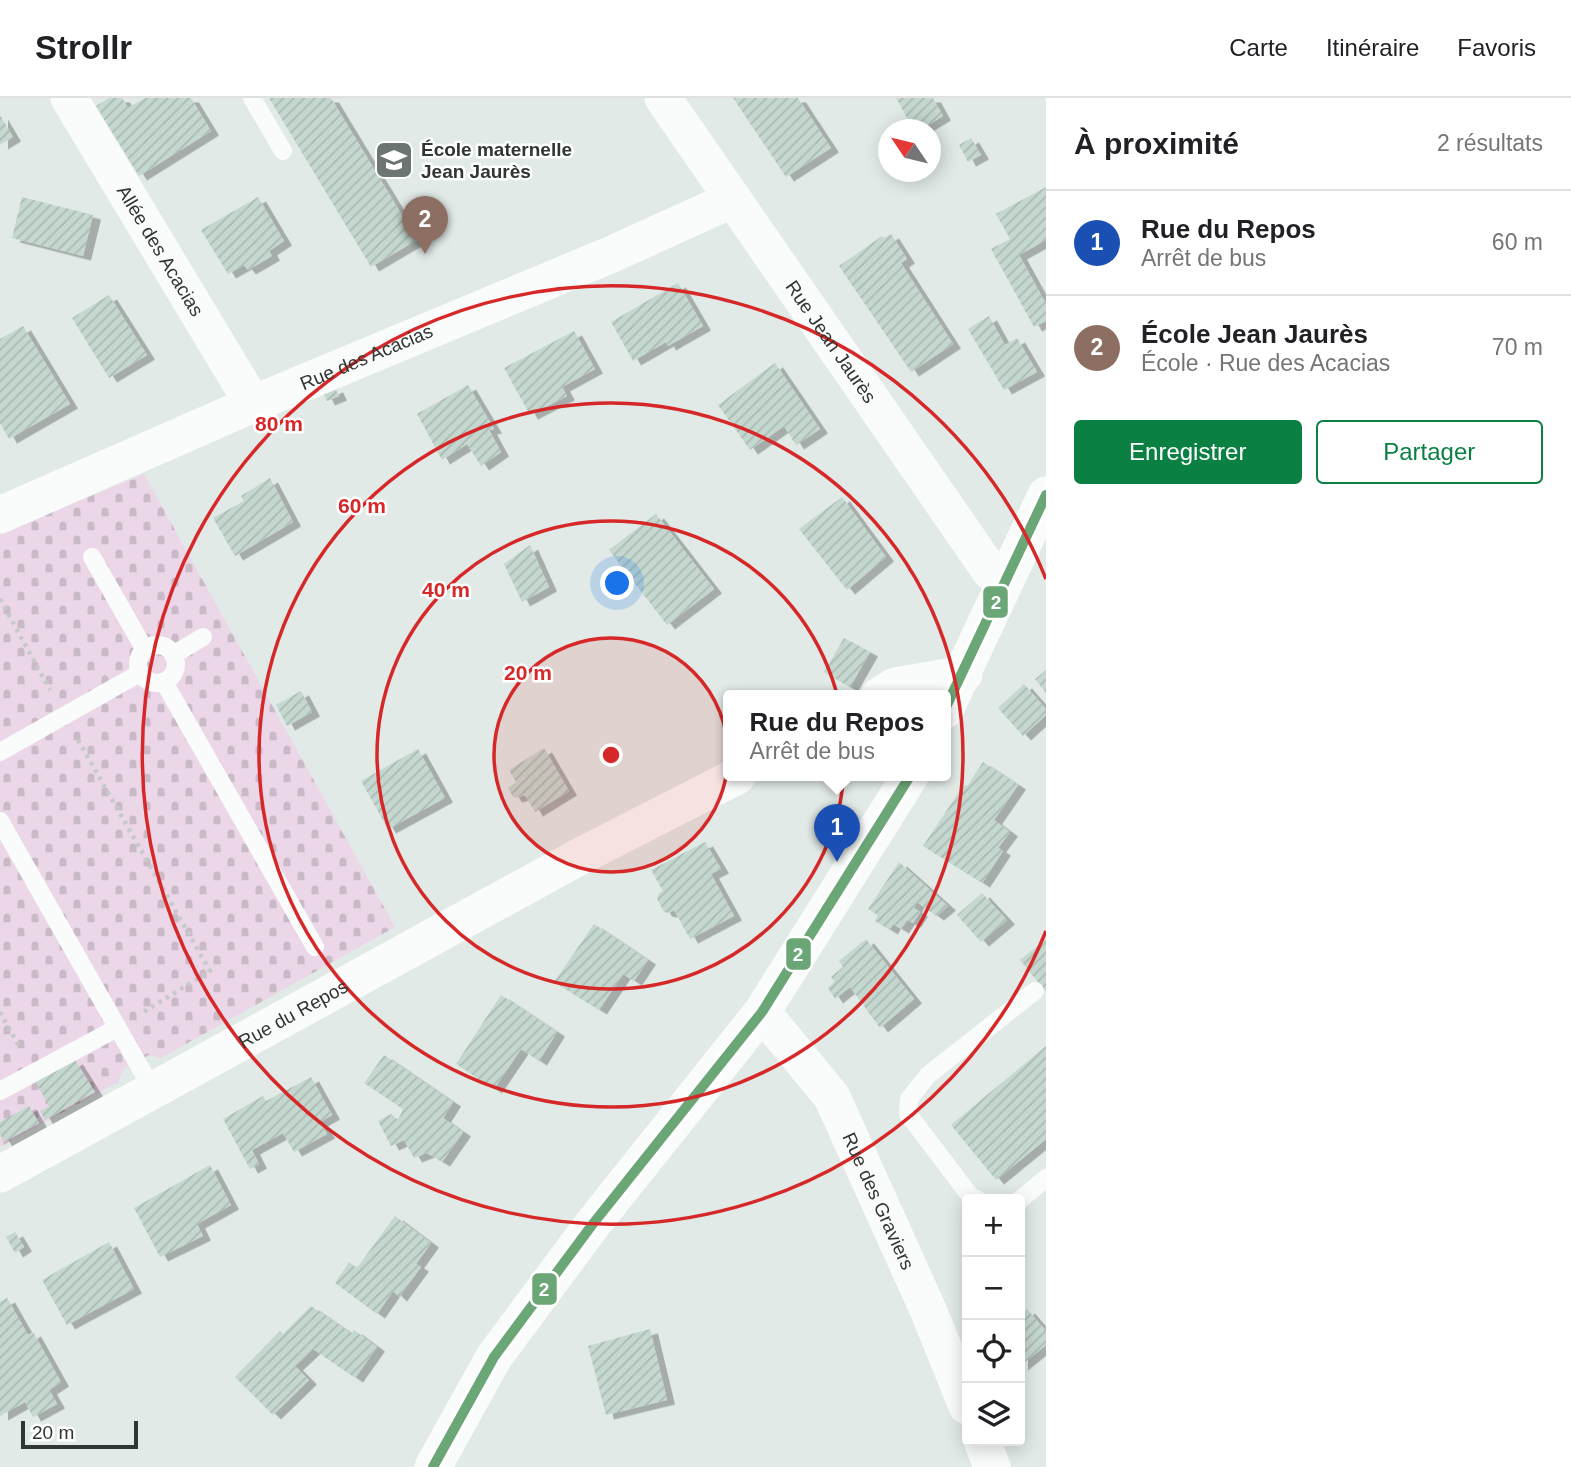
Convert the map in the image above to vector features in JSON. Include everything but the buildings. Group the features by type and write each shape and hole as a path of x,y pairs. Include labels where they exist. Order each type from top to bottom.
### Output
{"street":[{"name":"Allée des Acacias","path":"69,98 253,404"},
{"name":"Rue Jean Jaurès","path":"663,98 990,571 1003,583"},
{"name":"Rue des Acacias","path":"0,515 253,404 587,265 731,200"},
{"path":"951,700 1046,495"},
{"path":"890,690 964,674"},
{"name":"Rue du Repos","path":"0,1174 577,858 727,781"},
{"path":"433,1467 494,1357 592,1225 762,1012 908,781"},
{"name":"Rue des Graviers","path":"762,1012 832,1097 929,1312 962,1394"},
{"path":"984,1446 992,1467"}],"lane":[{"path":"251,98 283,151"},
{"path":"92,557 145,650"},
{"path":"173,655 203,637"},
{"path":"152,646 160,646 173,655 175,671 164,682 146,680 140,673 139,656 152,646"},
{"path":"0,752 140,673"},
{"path":"164,682 315,947"},
{"path":"0,821 153,1090"},
{"path":"969,1194 908,1114 909,1099 928,1075 1035,991"},
{"path":"0,1091 117,1028"},
{"path":"1025,1196 1046,1178"}],"path":[{"path":"0,599 210,971 117,1028"},
{"path":"0,1012 34,1073"}],"green space":[{"path":"144,474 395,927 161,1058 149,1055 124,1069 118,1082 0,1147 0,534"}],"transit line":[{"name":"2","path":"951,696 1046,495"},
{"name":"2","path":"433,1467 494,1357 592,1225 762,1012 907,781"}],"place":[{"name":"École maternelle Jean Jaurès","path":"394,160"},
{"name":"École Jean Jaurès","path":"425,254"},
{"name":"Rue du Repos","path":"837,862"}]}
